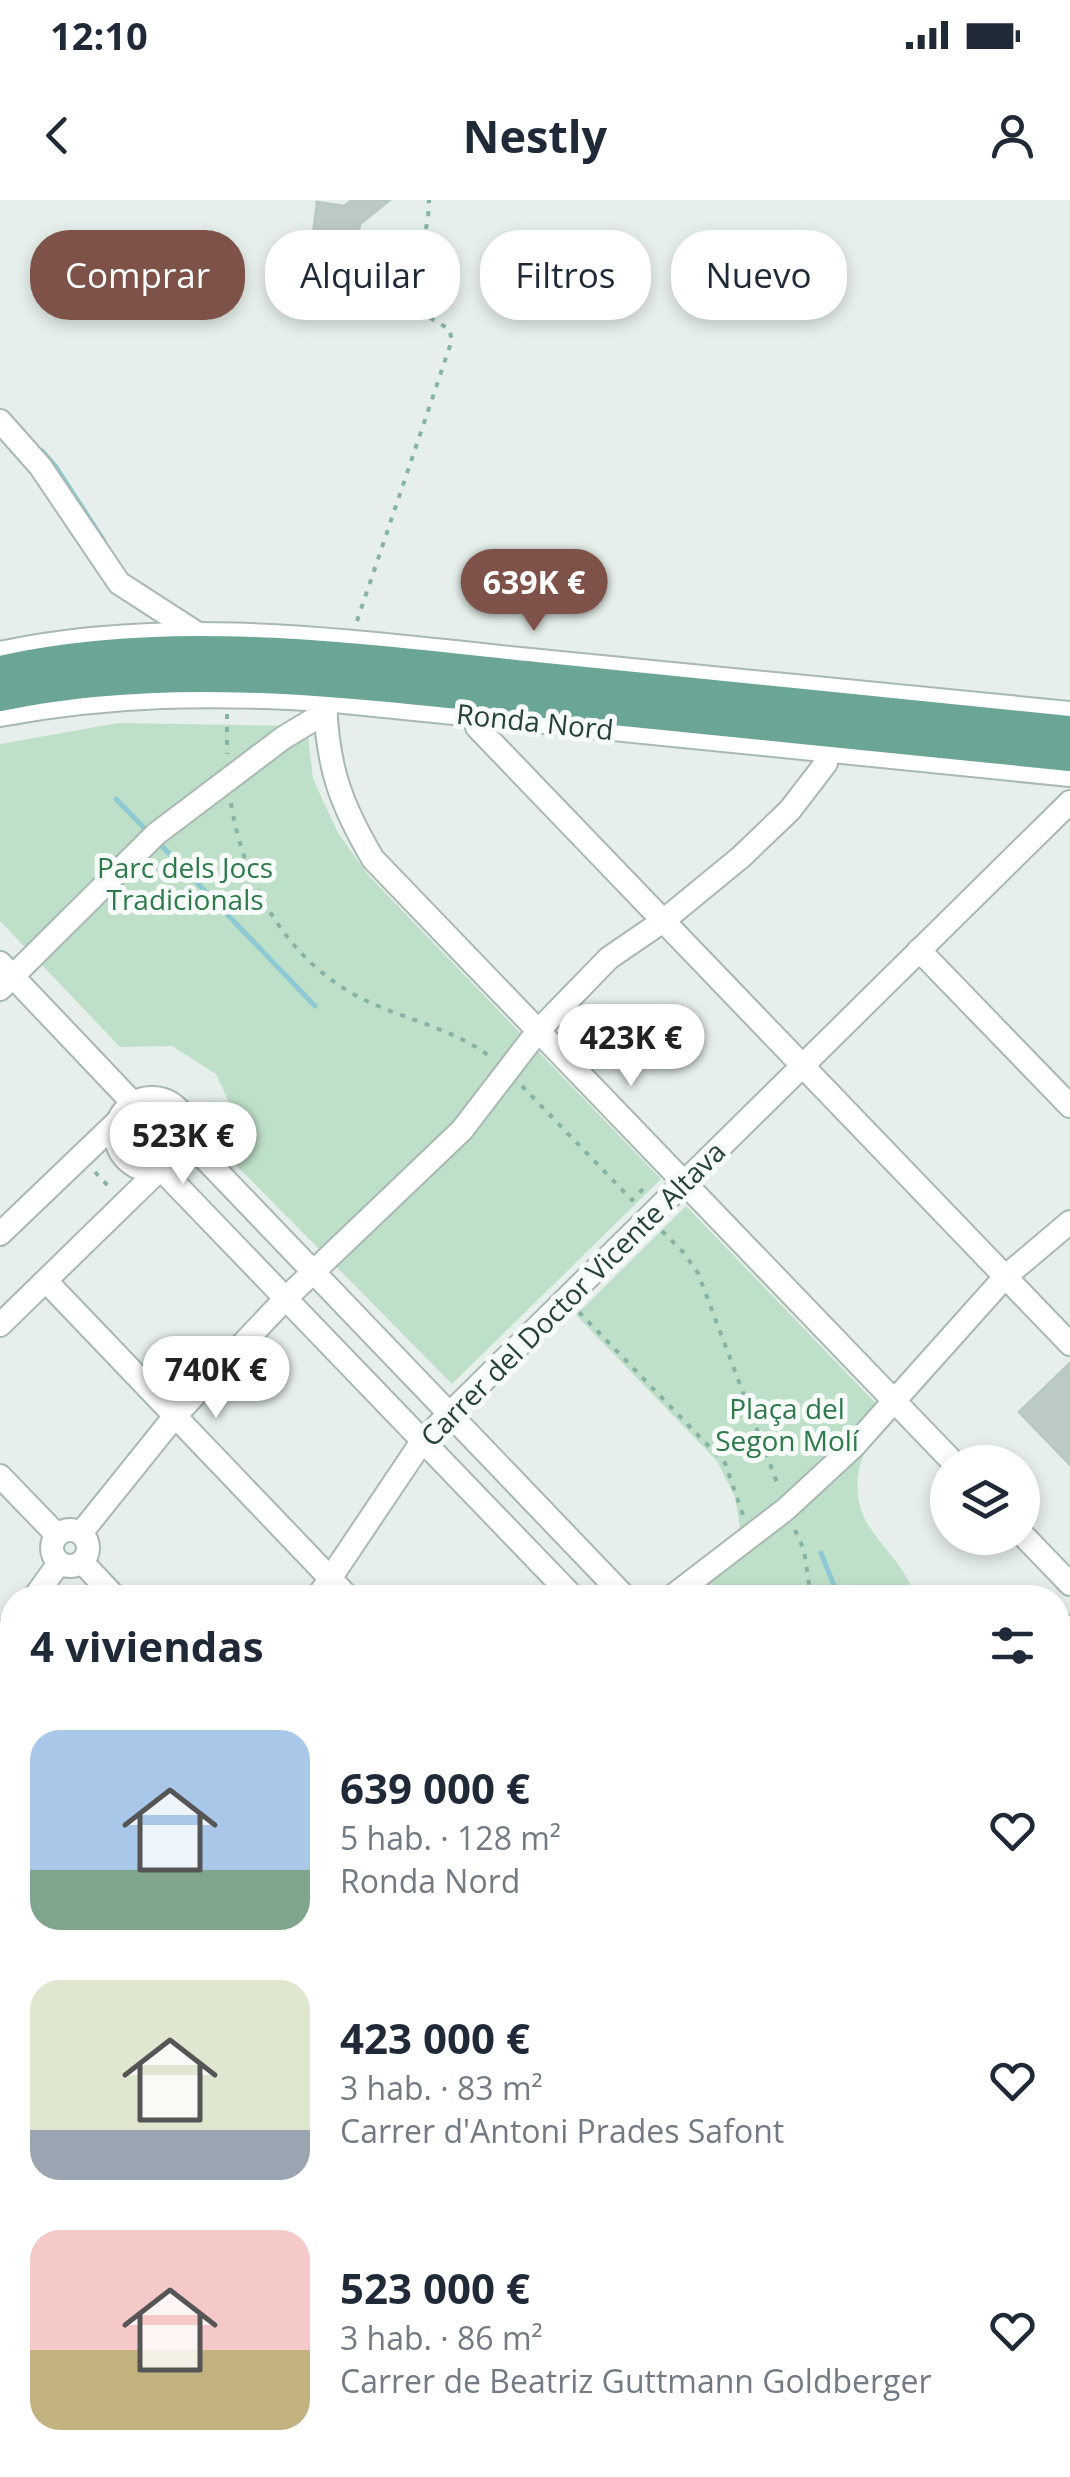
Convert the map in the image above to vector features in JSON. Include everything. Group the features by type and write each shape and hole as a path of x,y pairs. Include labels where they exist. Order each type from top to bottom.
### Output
{"main road":[{"name":"Ronda Nord","path":"0,671 92,657 220,650 347,658 1070,731"},
{"name":"Ronda Nord","path":"0,696 99,680 221,675 344,683 1070,756"}],"street":[{"path":"0,421 40,466 119,582 198,634"},
{"path":"0,653 87,639 220,632 350,640 1070,713"},
{"name":"Ronda Nord","path":"0,715 104,698 220,694 1070,775"},
{"path":"125,1112 5,976 153,837 326,706"},
{"path":"326,706 330,764 348,816 373,859 937,1445"},
{"path":"476,716 476,727 1070,1344"},
{"path":"81,1533 175,1416 286,1298 462,1130 538,1030 610,958 741,858 790,810 826,763"},
{"name":"Carrer del Doctor Vicente Altava","path":"325,1585 423,1440 1070,802"},
{"path":"919,950 1070,1106"},
{"path":"0,1234 125,1112 153,1097 173,1104 186,1120 188,1141 179,1159 160,1169 0,1325"},
{"path":"125,1112 118,1146 134,1166 160,1169 562,1585"},
{"path":"188,1141 614,1585"},
{"path":"687,1585 786,1509 853,1447 1005,1277 1070,1222"},
{"path":"46,1281 337,1585"},
{"path":"0,1476 57,1534"},
{"path":"47,1585 70,1562 88,1548 81,1533 69,1529 57,1534 51,1549 70,1562 99,1585"},
{"path":"1040,1553 1070,1584"}],"path":[{"path":"350,640 452,340 448,328 420,312 411,299 429,200"},
{"path":"227,707 228,779 234,826 261,902 311,966 365,1001 474,1044 507,1070 632,1200 644,1188 660,1204"},
{"path":"80,1157 126,1204"},
{"path":"661,1230 684,1252 698,1274 804,1550 809,1585"},
{"path":"576,1310 725,1464 738,1494 748,1538"}],"green space":[{"name":"Parc dels Jocs Tradicionals","path":"118,723 307,726 313,779 338,833 368,875 661,1179 452,1384 235,1164 237,1120 216,1074 172,1046 120,1047 0,921 0,744"},
{"name":"Plaça del Segon Molí","path":"686,1206 888,1416 864,1454 858,1496 868,1525 910,1585 674,1585 741,1534 735,1497 717,1461 576,1315"}],"building":[{"path":"352,200 390,200 360,224 359,230 314,230 317,202 344,206"},
{"path":"1070,1363 1070,1465 1019,1412"}],"waterway":[{"path":"42,451 104,541"},
{"path":"116,799 149,833"},
{"path":"157,841 315,1006"},
{"path":"821,1553 834,1585"}]}
